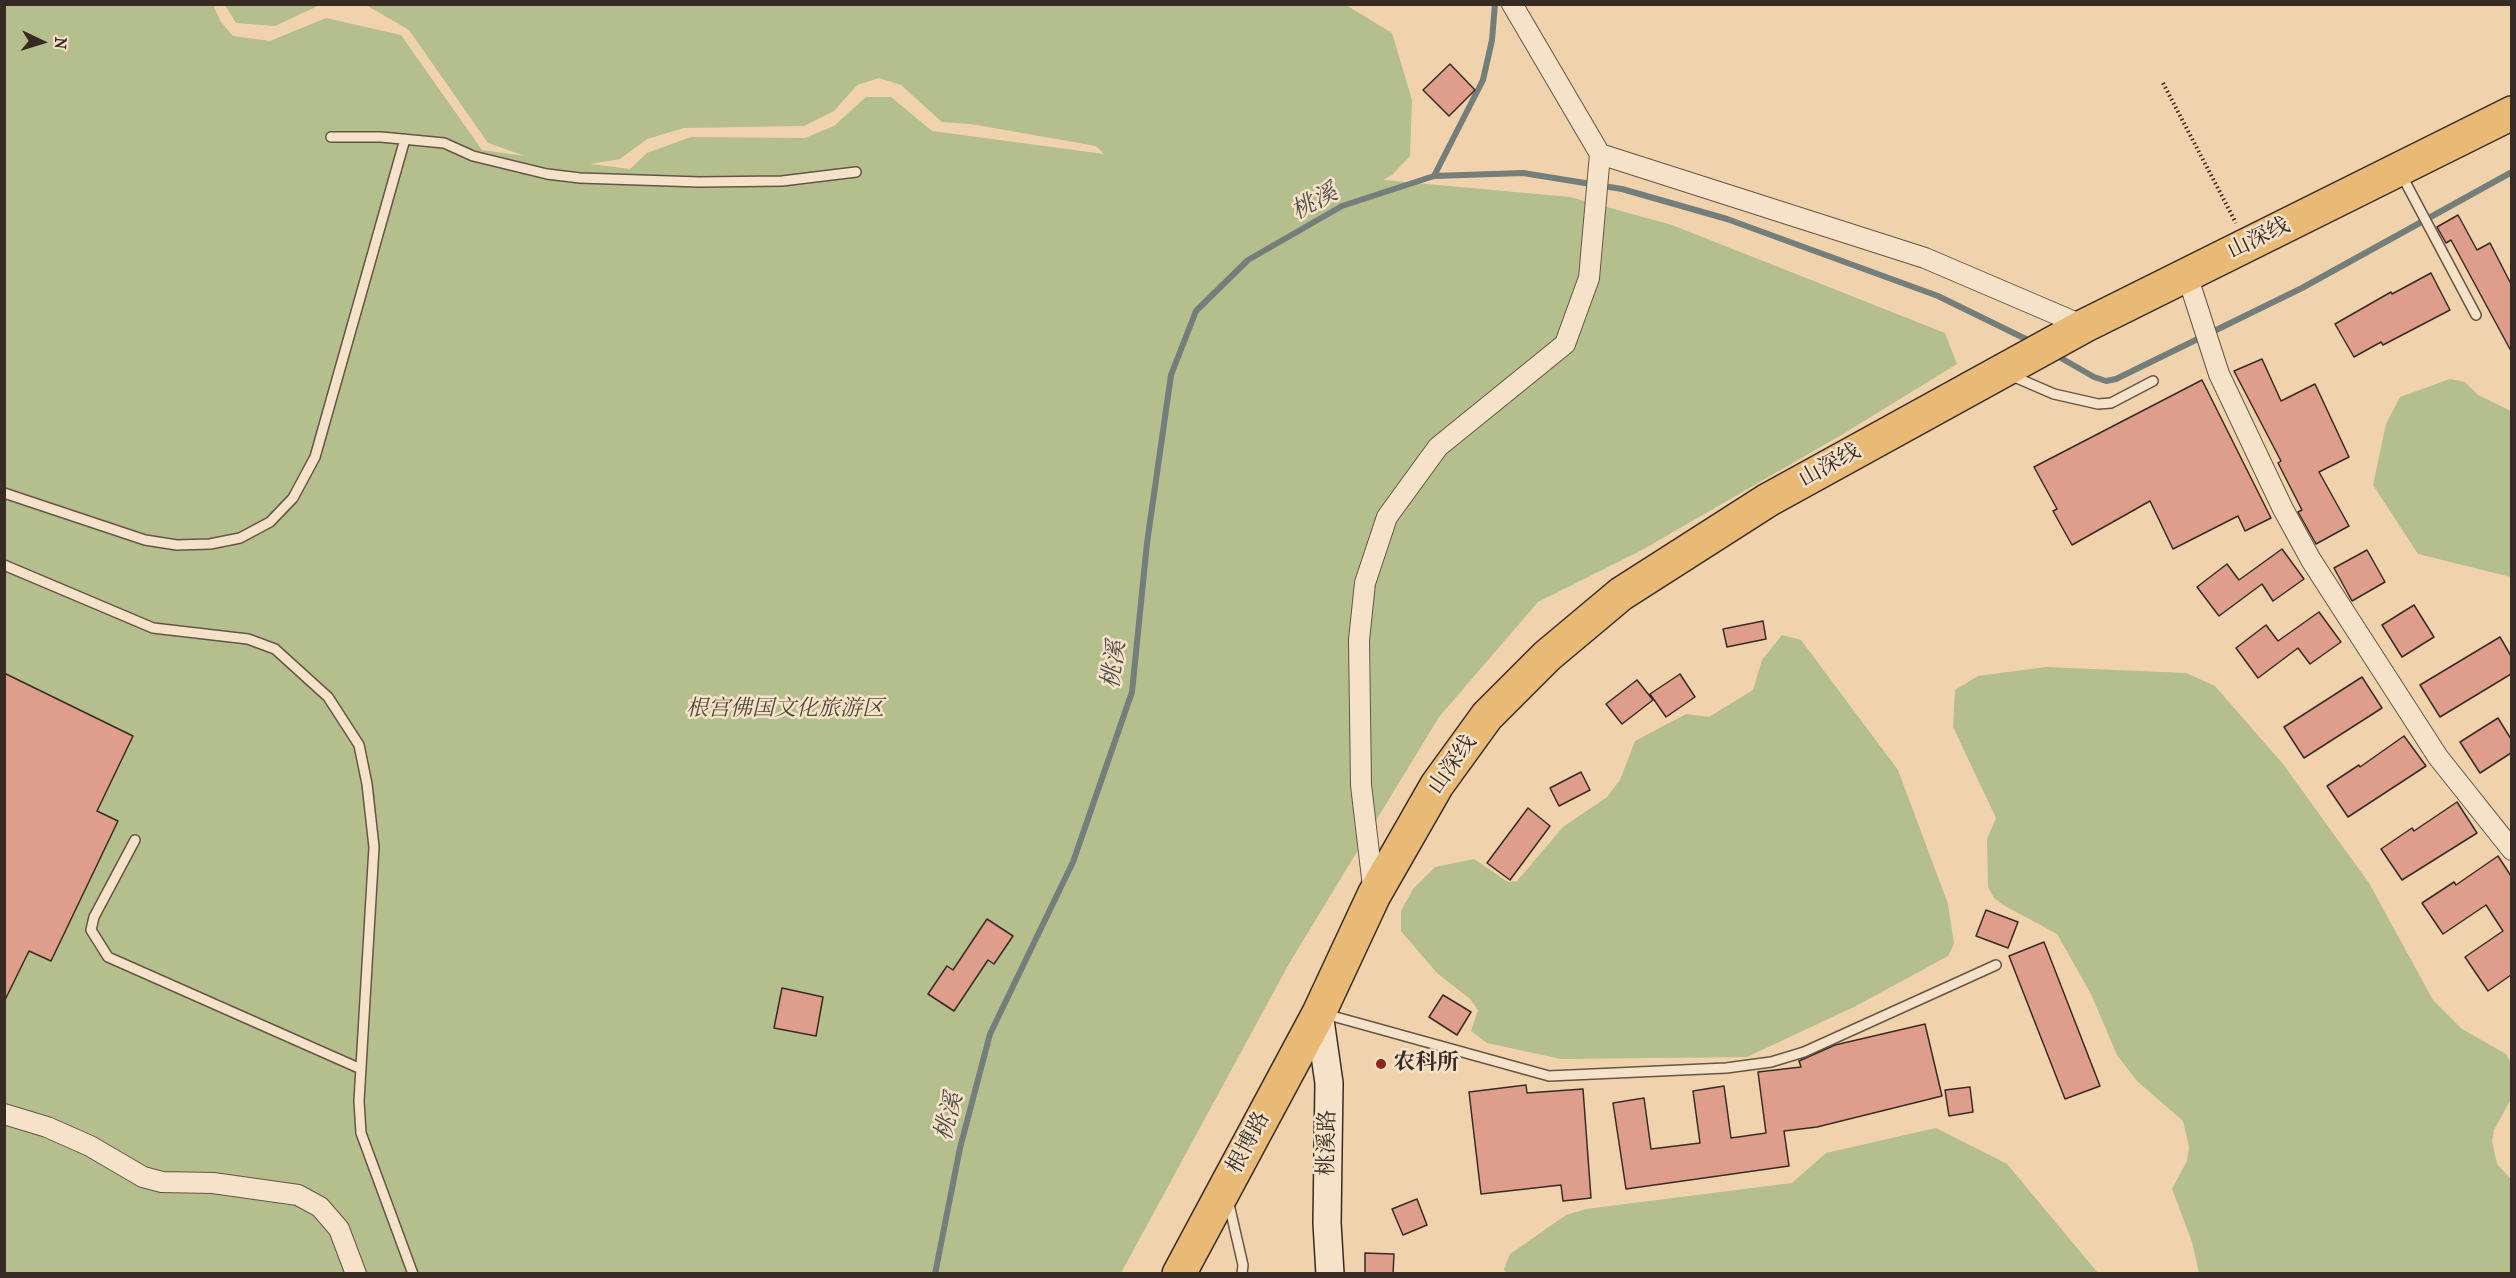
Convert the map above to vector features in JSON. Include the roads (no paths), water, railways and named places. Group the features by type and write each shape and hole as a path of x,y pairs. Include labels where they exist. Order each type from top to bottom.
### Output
{"highway":[{"name":"山深线","path":"1319,1013 1374,895 1437,785 1487,716 1547,656 1621,594 1768,500 2057,341 2511,113"},
{"name":"根博路","path":"1179,1274 1319,1013"}],"street":[{"path":"1374,895 1361,784 1359,640 1365,584 1387,517 1438,447 1565,344 1588,278 1600,153 1512,4"},
{"path":"1600,153 1925,258 2057,341"},
{"path":"2187,275 2219,374 2278,498 2311,560 2438,757 2492,822 2511,850"},
{"name":"桃溪路","path":"1319,1013 1329,1083 1327,1223 1330,1274"},
{"path":"4,1114 47,1127 153,1179 213,1183 298,1195 320,1207 339,1229 356,1274"}],"lane":[{"path":"331,137 405,139 444,144 473,156 547,174 580,178 699,182 770,181 856,172"},
{"path":"4,494 145,540 177,545 210,544 240,538 270,522 293,498 315,457 405,139"},
{"path":"2399,169 2476,315"},
{"path":"2003,371 2054,394 2098,404 2111,403 2153,381"},
{"path":"4,565 153,628 248,639 275,650 328,697 359,745 367,784 374,847 359,1101 361,1133 413,1274"},
{"path":"135,840 91,930 108,957 361,1069"},
{"path":"1319,1013 1549,1076 1726,1068 1771,1062 1804,1052 1996,965"},
{"path":"1225,1189 1243,1265 1242,1274"}],"waterway":[{"path":"1434,176 1483,80 1492,40 1495,4"},
{"path":"2054,354 2094,377 2106,381 2116,379 2302,288 2512,172"},
{"name":"桃溪","path":"935,1274 960,1148 990,1034 1073,862 1132,692 1147,543 1171,375 1196,311 1248,260 1342,206 1434,176 1523,173 1622,189 1727,219 1938,296 2032,342"}],"place":[{"name":"农科所","path":"1381,1064"}],"park label":[{"name":"根宫佛国文化旅游区","path":"785,710"}]}
